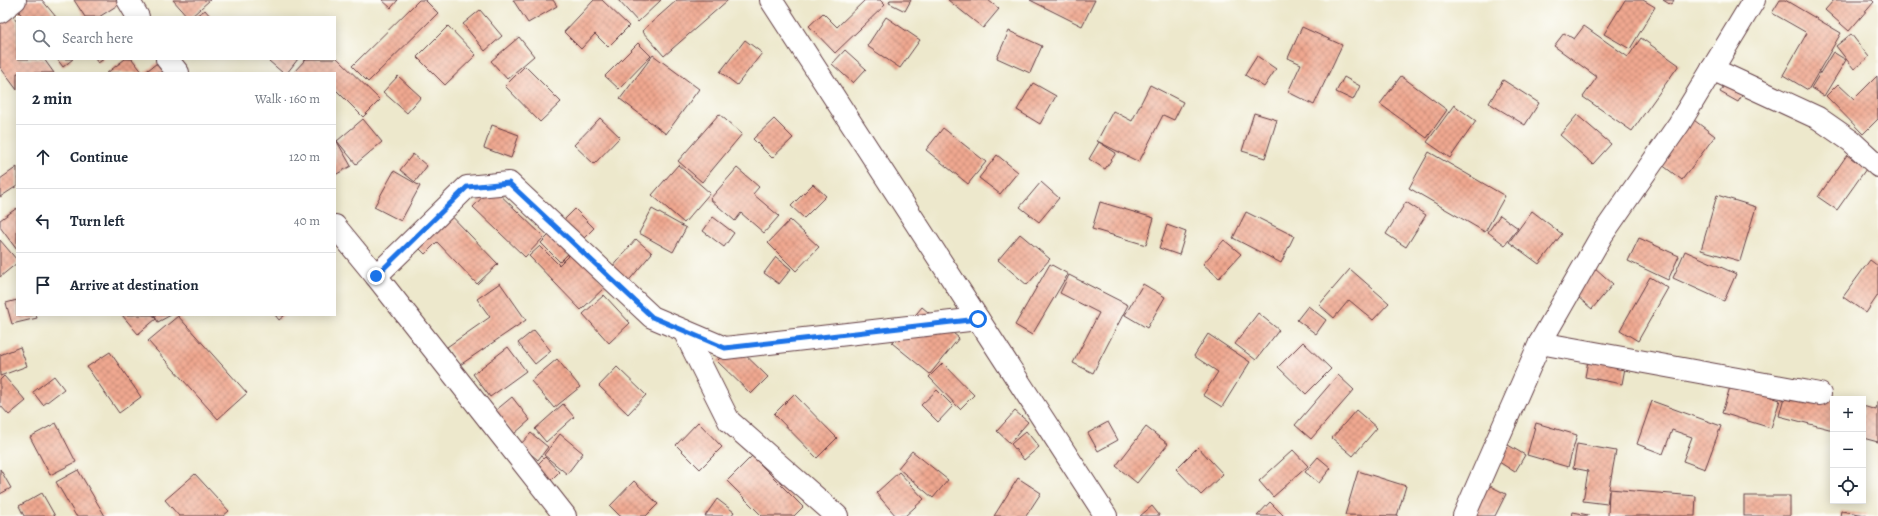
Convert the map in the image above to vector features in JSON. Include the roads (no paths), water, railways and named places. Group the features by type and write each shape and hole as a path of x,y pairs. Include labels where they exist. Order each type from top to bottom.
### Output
{"street":[{"path":"0,12 15,0"},
{"path":"128,0 137,16"},
{"path":"771,0 1106,516"},
{"path":"1464,516 1540,343 1602,235 1679,124 1754,0"},
{"path":"168,60 177,72"},
{"path":"1712,68 1818,118 1851,141 1878,166"},
{"path":"376,276 467,187 509,183 652,317 725,348 978,319"},
{"path":"336,227 565,516"},
{"path":"684,330 729,421 837,516"},
{"path":"1540,343 1820,394"}]}
